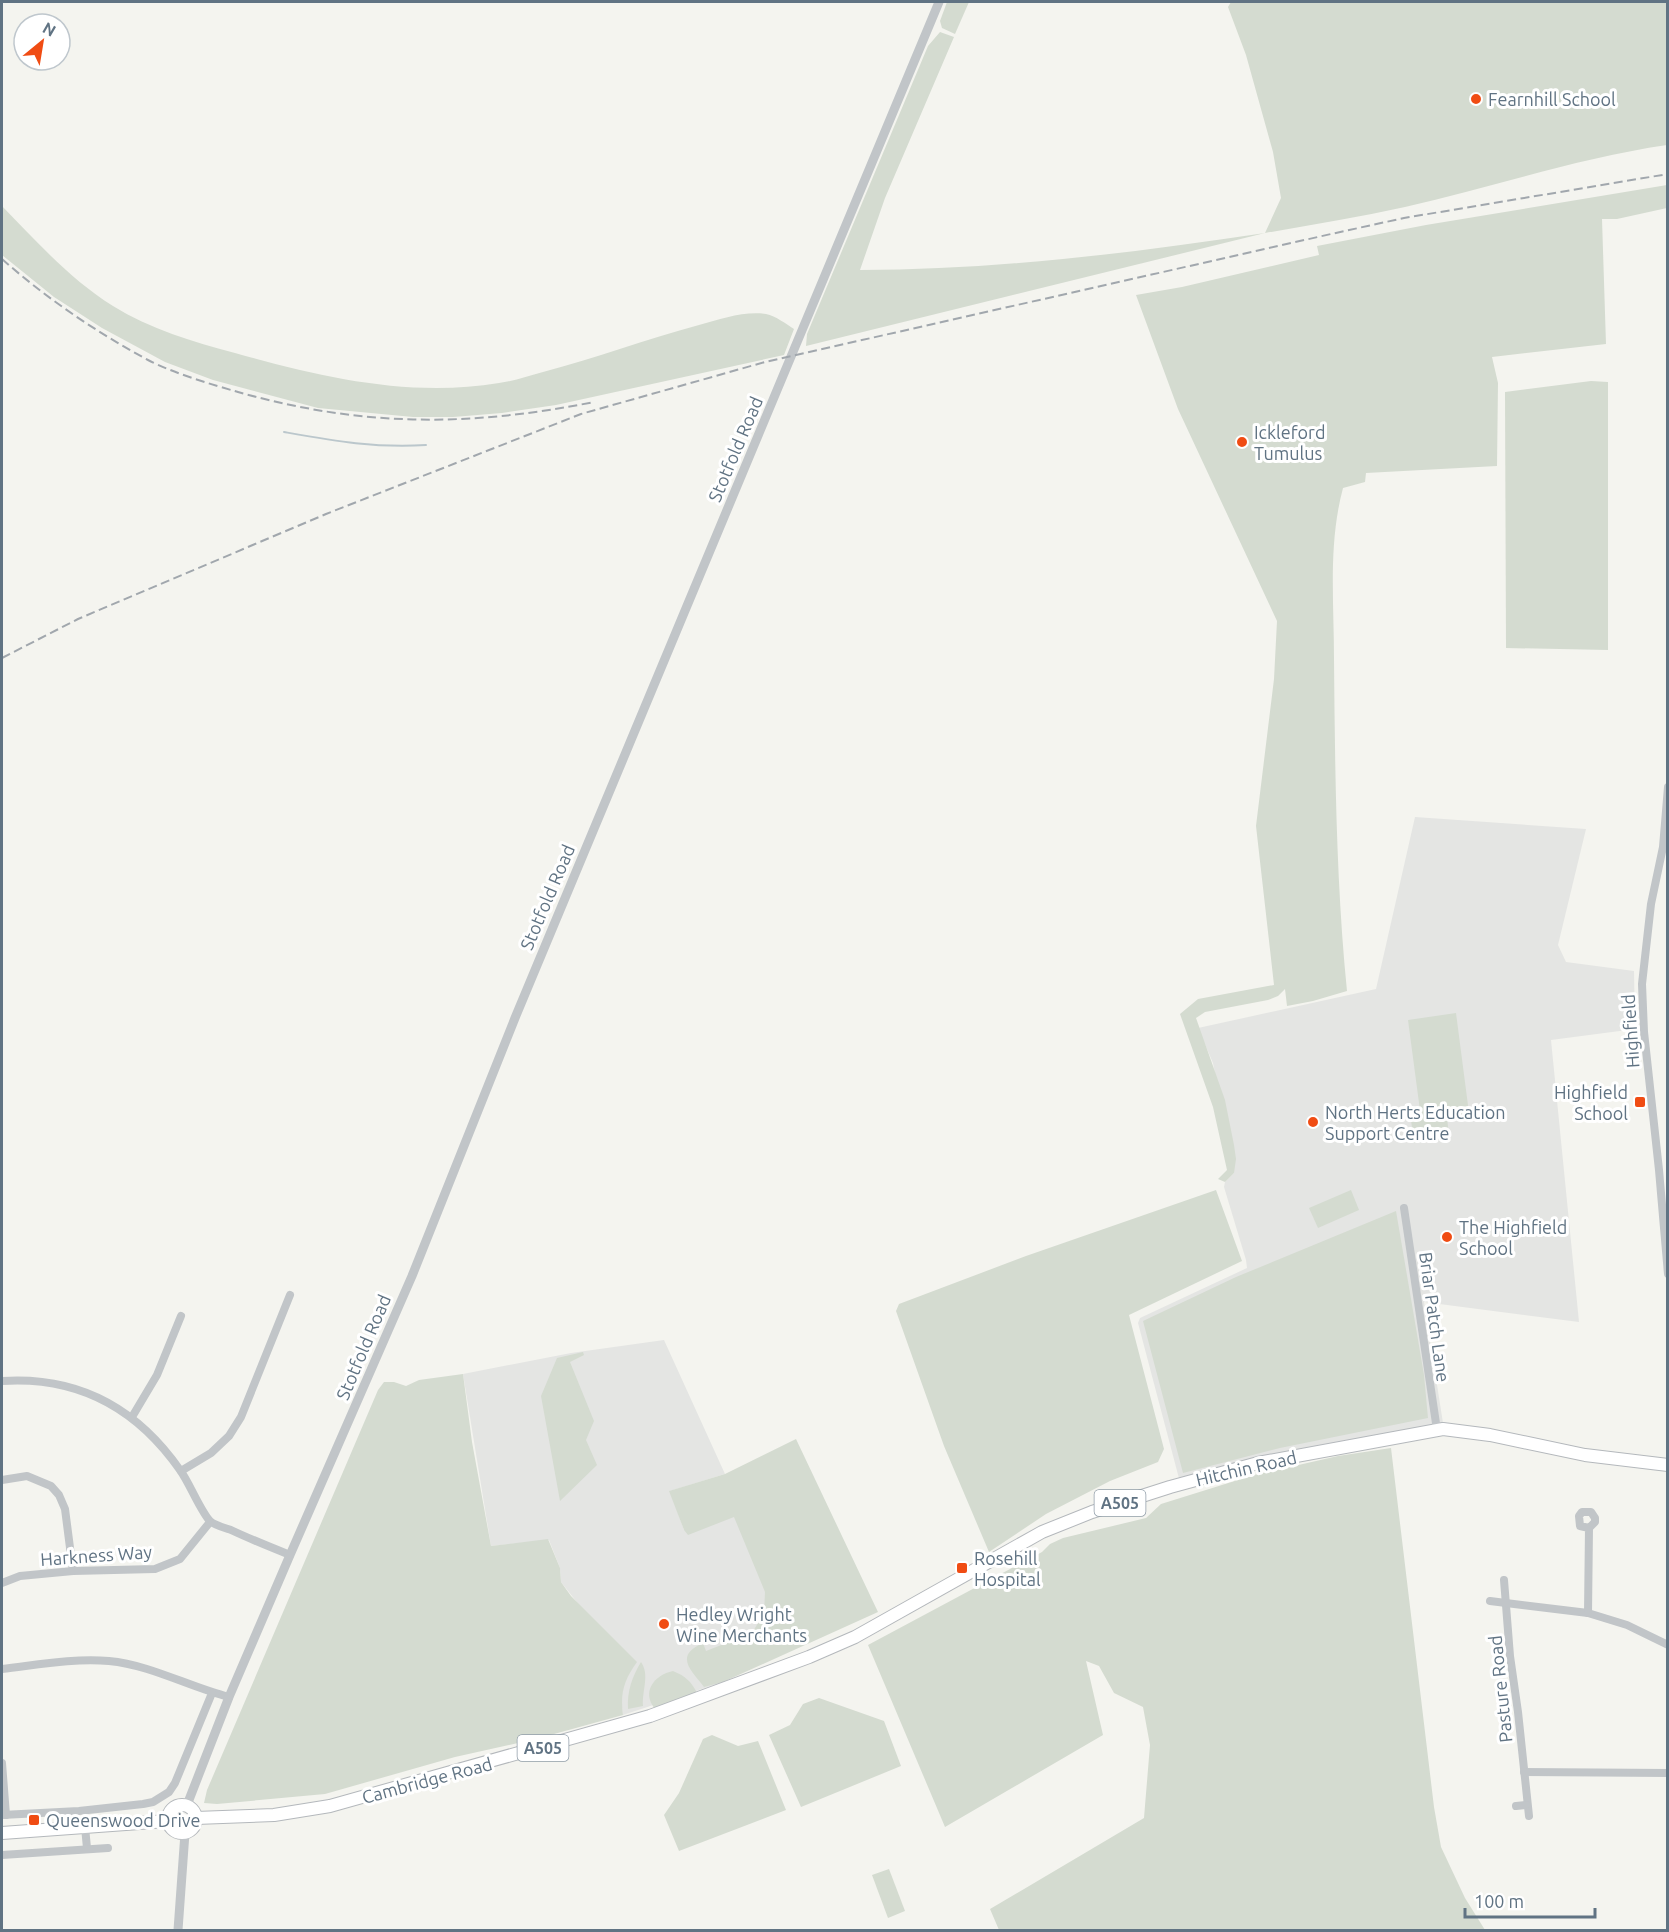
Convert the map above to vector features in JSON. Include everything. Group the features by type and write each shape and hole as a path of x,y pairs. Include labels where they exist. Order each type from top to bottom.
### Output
{"main road":[{"name":"Hitchin Road","path":"855,1637 1042,1532 1092,1512 1170,1487 1258,1463 1437,1430 1490,1434 1585,1455 1668,1465"},
{"name":"Cambridge Road","path":"196,1818 274,1815 330,1806 446,1775 650,1716 809,1657 855,1637"},
{"path":"180,1804 192,1808 196,1818 194,1827 185,1833 175,1832 167,1821 171,1809 180,1804"},
{"path":"2,1833 167,1821"}],"street":[{"name":"Stotfold Road","path":"186,1805 290,1555 412,1276 515,1018 939,2"},
{"name":"Highfield","path":"1668,787 1663,847 1651,904 1642,980 1644,1032 1663,1170 1668,1274"},
{"name":"Briar Patch Lane","path":"1404,1208 1437,1430"},
{"path":"181,1471 211,1454 229,1436 241,1417 290,1295"},
{"path":"132,1417 157,1375 181,1316"},
{"path":"2,1381 28,1379 72,1386 102,1398 132,1417 159,1441 181,1471 210,1522 290,1555"},
{"path":"2,1480 27,1476 51,1486 60,1496 65,1509 73,1571"},
{"name":"Harkness Way","path":"2,1583 20,1575 155,1569 180,1559 210,1522"},
{"path":"1588,1613 1590,1528"},
{"name":"Pasture Road","path":"1504,1580 1528,1816"},
{"path":"1490,1601 1506,1601 1588,1613 1627,1625 1668,1645"},
{"path":"2,1669 75,1661 109,1661 171,1676 230,1697"},
{"path":"2,1763 4,1815 79,1811 153,1802 169,1792 175,1783 212,1692"},
{"path":"1524,1772 1668,1773"},
{"path":"1516,1806 1526,1805"},
{"path":"85,1827 87,1848"},
{"path":"178,1930 185,1833"},
{"path":"2,1855 108,1848"}],"shaded area":[{"path":"947,2 969,2 955,34 942,28 940,21"},
{"name":"Fearnhill School","path":"1231,2 1667,2 1667,145 1601,157 1405,207 1265,233 1281,198 1273,152 1246,55 1228,7"},
{"path":"940,32 954,37 885,198 860,270 1012,264 1265,233 806,346 807,334 928,46"},
{"path":"1667,185 1667,208 1617,219 1602,219 1606,344 1492,357 1498,383 1497,466 1366,473 1365,482 1343,488 1335,530 1333,595 1337,825 1340,908 1347,991 1287,1006 1285,989 1278,996 1268,1000 1205,1012 1196,1018 1225,1100 1236,1159 1234,1173 1225,1182 1218,1179 1227,1170 1213,1107 1180,1014 1198,999 1274,985 1256,826 1274,679 1277,621 1178,409 1136,295 1182,287 1319,255 1317,246 1426,225"},
{"path":"2,206 54,259 83,284 113,306 142,322 219,349 300,370 366,383 432,388 505,382 563,367 680,330 741,315 758,313 770,315 794,329 784,355 556,405 453,417 413,417 318,408 213,380 165,362 102,328 54,297 2,255"},
{"path":"1591,381 1608,382 1608,650 1506,648 1505,392"},
{"name":"The Highfield School","path":"1415,817 1586,829 1558,945 1566,962 1634,971 1635,1029 1551,1040 1579,1322 1424,1302 1443,1423 1181,1486 1138,1323 1140,1318 1247,1268 1224,1187 1225,1182 1234,1173 1213,1063 1198,1028 1376,989"},
{"path":"1456,1013 1469,1113 1447,1116 1449,1138 1414,1143 1411,1120 1421,1118 1408,1020"},
{"path":"1216,1190 1242,1261 1129,1315 1164,1449 1158,1462 1110,1481 1046,1514 989,1552 944,1446 896,1311 899,1304 1026,1256"},
{"path":"1351,1190 1359,1210 1318,1228 1309,1208"},
{"path":"1396,1211 1424,1375 1428,1418 1280,1448 1183,1473 1143,1321 1236,1277"},
{"path":"664,1340 725,1474 670,1491 684,1530 738,1510 779,1619 723,1682 623,1715 621,1700 628,1674 561,1582 560,1568 549,1540 491,1546 463,1374 571,1353"},
{"path":"583,1352 584,1355 570,1362 594,1421 586,1440 597,1465 560,1501 541,1396 557,1358"},
{"path":"463,1374 472,1442 491,1546 548,1539 560,1568 561,1582 571,1596 637,1662 624,1687 623,1715 536,1739 455,1757 325,1794 217,1804 204,1803 207,1790 378,1390 384,1382 406,1386 419,1380"},
{"path":"796,1439 878,1612 723,1682 704,1687 690,1669 687,1658 689,1653 703,1643 706,1651 752,1633 764,1613 765,1592 734,1517 688,1535 669,1491 725,1474"},
{"path":"1391,1448 1434,1807 1441,1847 1465,1898 1485,1930 999,1930 990,1909 1144,1818 1150,1745 1143,1707 1114,1693 1099,1666 1086,1661 1103,1735 945,1827 868,1645 1042,1552 1050,1544 1063,1538 1146,1518 1161,1504 1254,1475 1338,1456"},
{"path":"641,1662 645,1672 643,1706 628,1709 631,1684"},
{"path":"673,1671 687,1679 697,1693 655,1709 649,1696 652,1685 660,1676"},
{"path":"819,1698 884,1721 901,1766 801,1807 769,1735 790,1725 803,1704"},
{"path":"712,1735 738,1746 758,1741 786,1810 679,1851 664,1815 679,1793 703,1739"},
{"path":"889,1869 905,1911 888,1918 872,1875"}],"waterway":[{"path":"284,432 371,445 426,445"}],"railway":[{"path":"2,658 78,619 326,514 581,414 765,362 1331,234 1404,218 1668,174"},
{"path":"2,259 72,314 148,360 204,382 284,404 372,417 459,419 503,416 594,402"}],"place":[{"name":"Fearnhill School","path":"1476,99"},
{"name":"Ickleford Tumulus","path":"1242,442"},
{"name":"Highfield School","path":"1640,1102"},
{"name":"North Herts Education Support Centre","path":"1313,1122"},
{"name":"The Highfield School","path":"1447,1237"},
{"name":"Rosehill Hospital","path":"962,1568"},
{"name":"Hedley Wright Wine Merchants","path":"664,1624"},
{"name":"Queenswood Drive","path":"34,1820"}]}
